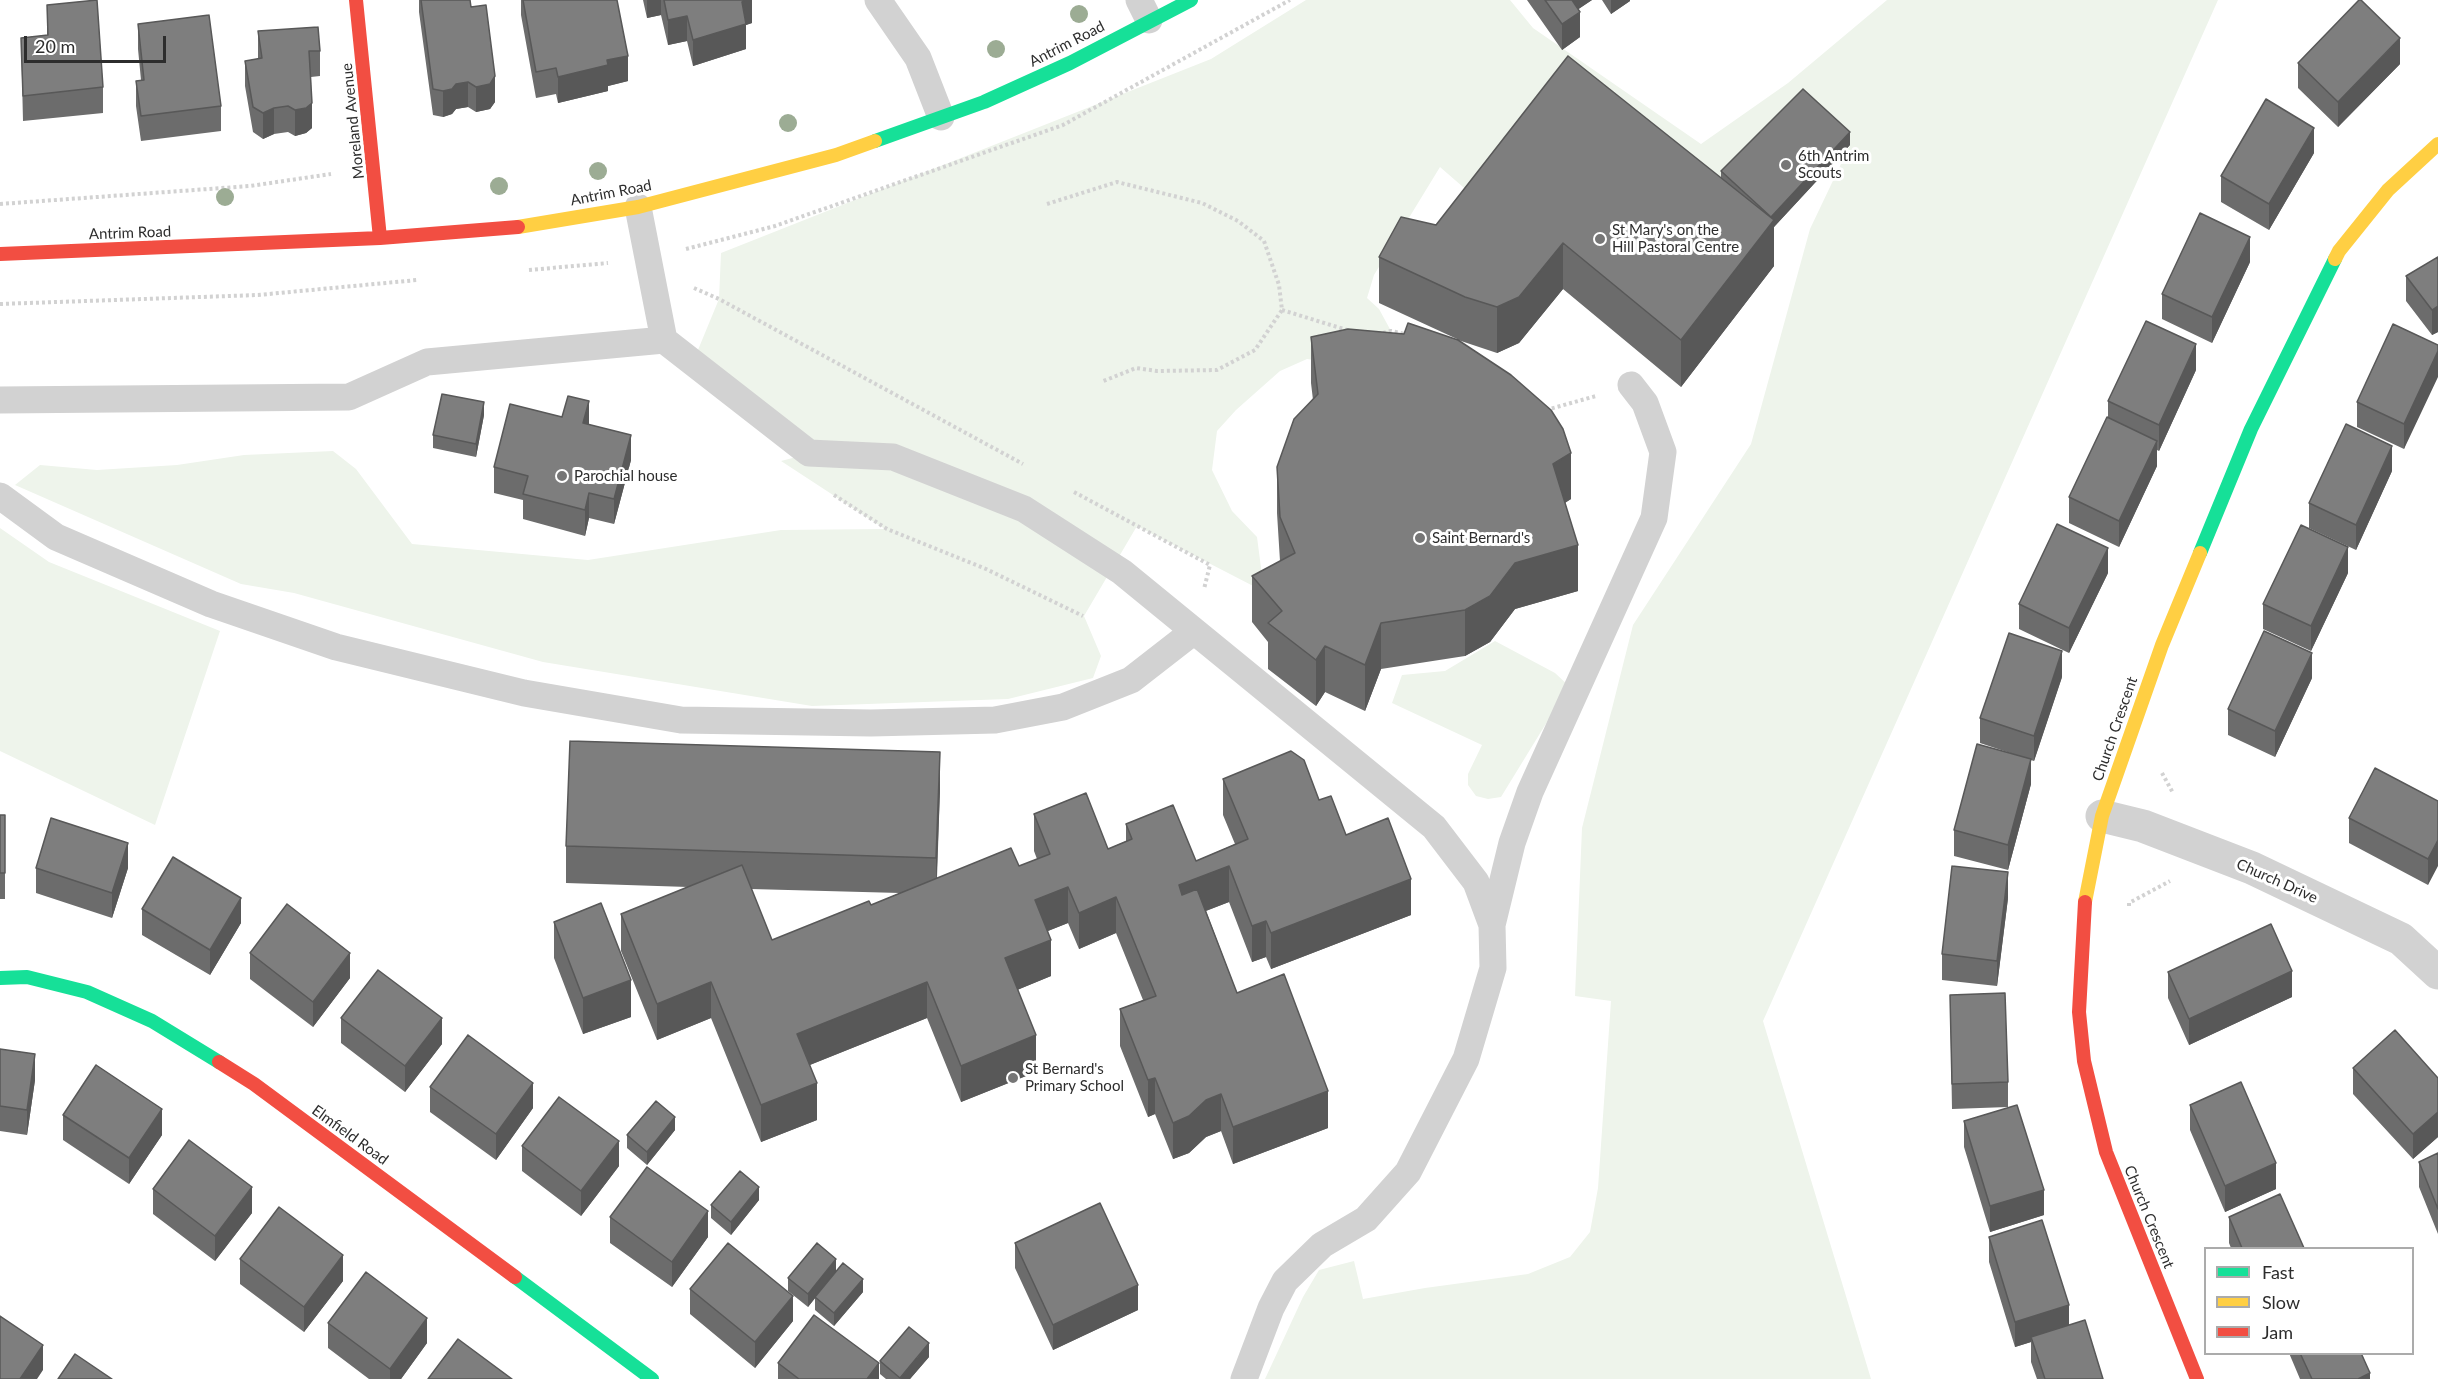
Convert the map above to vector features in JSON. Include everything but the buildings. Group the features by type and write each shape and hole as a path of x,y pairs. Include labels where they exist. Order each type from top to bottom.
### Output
{"street":[{"name":"Moreland Avenue","path":"356,0 380,238"},
{"name":"Antrim Road","path":"0,254 380,238 510,228 638,207 836,155 984,102 1070,63 1144,10 1191,0"},
{"name":"Church Crescent","path":"2197,1379 2106,1152 2084,1061 2079,1012 2083,911 2102,816 2162,645 2251,429 2339,251 2388,190 2438,144"},
{"name":"Church Drive","path":"2102,816 2143,826 2252,868 2401,939 2438,973"},
{"name":"Elmfield Road","path":"0,978 27,977 87,992 152,1021 254,1084 652,1379"}],"lane":[{"path":"878,0 918,58 941,117"},
{"path":"638,207 664,340 809,453 892,457 1024,509 1122,573 1434,828 1476,882 1492,925"},
{"path":"0,400 350,397 427,362 664,340"},
{"path":"1244,1379 1271,1308 1285,1281 1322,1245 1366,1219 1408,1172 1466,1059 1493,968 1492,925 1512,843 1530,792 1654,518 1663,452 1645,403 1631,385"},
{"path":"0,496 56,537 211,604 336,647 524,693 681,720 871,723 995,720 1063,707 1131,680 1194,631"}],"path":[{"path":"0,204 250,186 339,173"},
{"path":"1047,204 1116,182 1202,203 1238,221 1264,241 1279,285 1282,310 1255,350 1217,370 1157,371 1136,368 1101,382"},
{"path":"518,271 649,266 704,291 1033,470"},
{"path":"0,304 258,295 423,280"},
{"path":"1282,310 1348,330"},
{"path":"1380,334 1391,331 1413,336"},
{"path":"1536,404 1545,411 1631,385"},
{"path":"1064,486 1210,565 1194,631"},
{"path":"829,492 887,529 986,569 1083,616"},
{"path":"2163,762 2162,773 2174,793"},
{"path":"2128,915 2129,903 2179,876"}],"shaded area":[{"path":"1306,0 1510,0 1533,28 1701,144 1788,83 1887,0 2218,0 1763,1021 1871,1379 1265,1379 1303,1297 1319,1270 1354,1261 1363,1299 1528,1274 1570,1257 1590,1232 1598,1188 1611,1001 1575,996 1582,828 1633,625 1751,444 1810,229 1850,145 1804,102 1721,184 1486,207 1440,167 1374,275 1367,298 1379,309 1391,331 1390,348 1364,367 1307,359 1280,371 1236,410 1217,431 1212,470 1232,511 1257,537 1263,583 1259,589 1137,526 1084,616 1101,656 1093,678 1008,699 812,706 543,662 294,593 241,584 15,485 40,465 97,470 177,465 244,455 333,451 356,469 412,544 588,560 781,530 885,529 781,461 808,454 693,362 719,299 721,253 1211,59"},
{"path":"0,528 49,562 220,631 155,825 0,751"},
{"path":"1495,641 1555,673 1569,686 1501,797 1488,799 1476,796 1468,785 1468,774 1482,745 1392,703 1402,675 1445,671"}],"traffic: fast":[{"path":"875,141 984,102 1070,63 1191,0"},
{"path":"2200,553 2251,429 2335,259"},
{"path":"0,978 27,977 87,992 152,1021 219,1062"},
{"path":"515,1277 652,1379"}],"traffic: slow":[{"path":"518,227 638,207 836,155 875,141"},
{"path":"2335,259 2388,190 2438,144"},
{"path":"2085,902 2102,816 2162,645 2200,553"}],"traffic: jam":[{"path":"356,0 380,238"},
{"path":"0,254 380,238 518,227"},
{"path":"2085,902 2079,1012 2084,1061 2106,1152 2197,1379"},
{"path":"219,1062 254,1084 515,1277"}],"place":[{"name":"6th Antrim Scouts","path":"1786,165"},
{"name":"St Mary's on the Hill Pastoral Centre","path":"1600,239"},
{"name":"Parochial house","path":"562,476"},
{"name":"Saint Bernard's","path":"1420,538"},
{"name":"St Bernard's Primary School","path":"1013,1078"}]}
